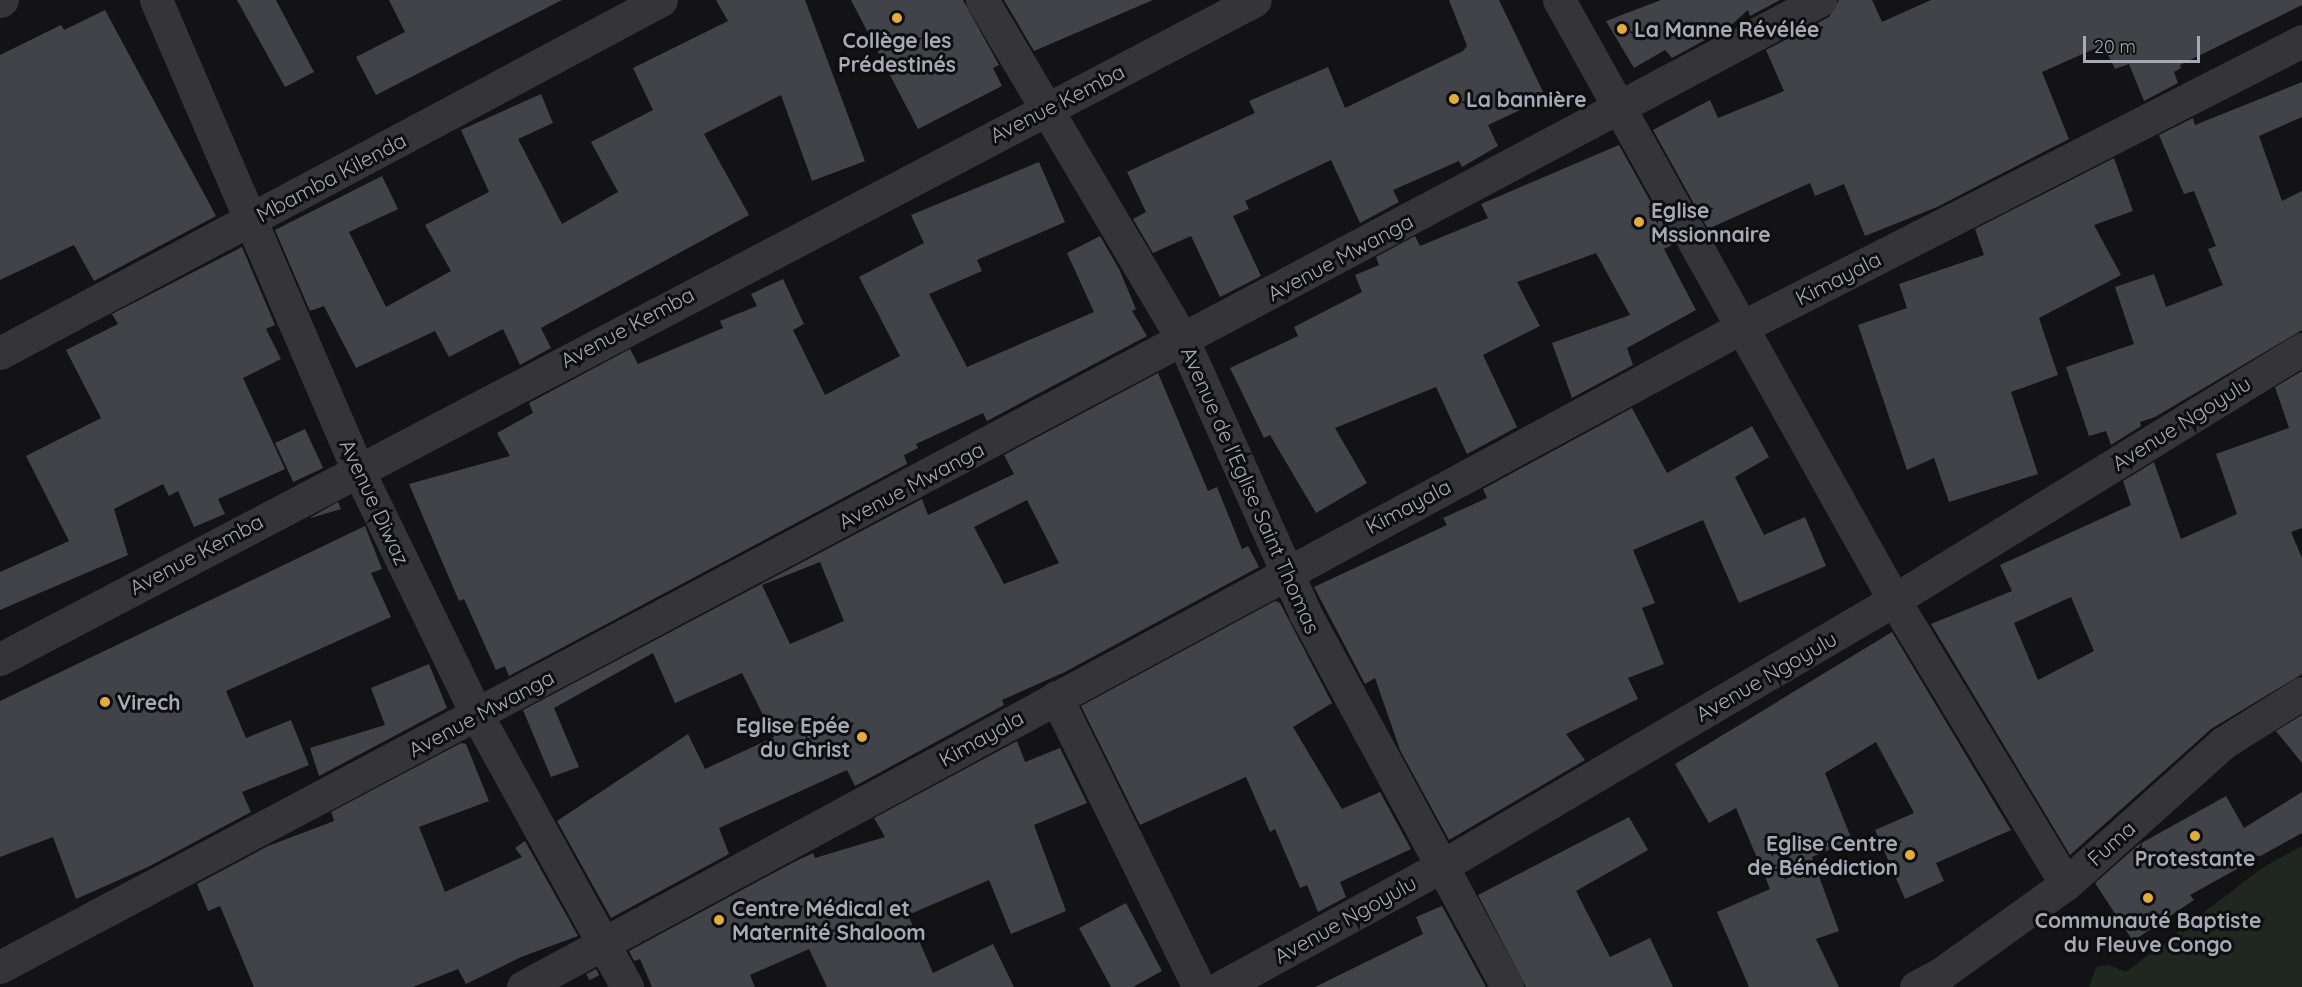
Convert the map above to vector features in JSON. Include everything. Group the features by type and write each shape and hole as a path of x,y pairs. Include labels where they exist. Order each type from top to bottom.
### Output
{"street":[{"name":"Avenue Diwaz","path":"156,0 357,468 477,715 627,987"},
{"name":"Mbamba Kilenda","path":"0,353 661,0"},
{"name":"Avenue de l'Eglise Saint Thomas","path":"982,0 1184,340 1285,572 1442,866 1502,985"},
{"name":"Avenue Kemba","path":"0,659 357,468 1255,0"},
{"path":"1559,0 1894,600 2066,884"},
{"name":"Avenue Mwanga","path":"0,967 1621,109 1820,0"},
{"name":"Kimayala","path":"523,987 1285,572 1742,327 2302,41"},
{"name":"Avenue Ngoyulu","path":"1221,987 1442,866 1894,600 2302,349"},
{"name":"Fuma","path":"1916,987 1942,973 2066,884 2223,743 2302,693"},
{"path":"1056,697 1199,987"}],"shaded area":[{"path":"2302,846 2302,987 2089,987 2096,967 2108,965 2126,972 2262,868"}],"building":[{"path":"237,0 276,0 314,72 285,87"},
{"path":"389,0 562,0 376,95 356,57 405,32"},
{"path":"716,0 805,0 865,161 812,181 781,95 704,134 749,215 541,328 551,348 520,365 503,329 449,357 435,331 356,368 324,306 310,311 275,230 382,176 398,209 349,232 386,307 451,271 425,225 489,192 461,130 541,94 553,123 518,139 562,224 618,192 591,142 653,110 633,68 728,21"},
{"path":"851,0 963,0 999,65 993,68 1002,86 918,129"},
{"path":"1004,0 1153,0 1034,51"},
{"path":"1449,0 1499,0 1546,98 1488,125 1498,146 1462,167 1459,161 1393,190 1399,202 1360,223 1331,160 1245,201 1249,209 1233,216 1261,276 1220,297 1191,236 1153,253 1133,219 1146,212 1127,172 1255,113 1249,101 1328,67 1345,108 1463,51 1467,46"},
{"path":"1661,0 1780,0 1750,16 1748,10 1729,27 1672,58 1665,50 1634,68 1606,21"},
{"path":"1839,0 1872,0 1882,22 1931,0 2302,0 2302,5 2180,65 2181,68 2174,72 2178,83 2144,101 2129,64 2115,69 2103,45 2042,72 2069,139 1937,207 1865,236 1844,184 1815,196 1810,183 1708,229 1653,130 1710,100 1718,118 1784,91 1766,50 1829,17"},
{"path":"105,10 216,216 94,281 74,245 0,280 0,55 61,25 64,30"},
{"path":"2302,82 2302,117 2259,136 2282,201 2302,191 2302,330 2155,417 2140,422 2141,426 2111,445 2106,431 2089,436 2066,367 2134,344 2115,287 2154,274 2166,307 2223,285 2208,249 2216,246 2194,191 2184,194 2159,135 2193,118 2195,125"},
{"path":"1619,145 1674,244 1664,249 1696,310 1627,348 1633,365 1572,398 1552,343 1630,315 1596,253 1517,282 1540,326 1483,355 1517,427 1467,454 1436,387 1335,428 1367,483 1316,513 1270,435 1264,438 1230,368 1298,336 1294,327 1362,292 1355,275 1379,265 1376,257 1415,236 1420,246 1488,218 1481,204"},
{"path":"2114,158 2133,211 2094,225 2121,275 2039,318 2058,375 2011,392 2038,474 1949,502 1934,458 1907,470 1858,325 1907,308 1899,284 1984,255 1975,229"},
{"path":"1039,162 1065,222 977,260 982,271 929,294 967,367 1094,312 1067,253 1100,236 1119,269 1136,309 1132,311 1147,336 987,421 983,413 916,444 918,448 904,455 907,464 509,676 505,666 496,670 464,599 459,601 409,484 510,456 497,433 533,413 529,403 630,349 638,364 723,328 720,321 757,306 751,294 783,279 804,324 793,330 825,395 900,356 859,277 924,243 911,215"},
{"path":"242,247 275,325 266,329 281,359 243,378 285,469 218,499 225,514 194,527 178,491 169,496 163,484 114,509 128,555 0,610 0,572 69,541 26,456 101,418 66,350 118,324 112,314"},
{"path":"2302,371 2302,528 2291,532 2302,558 2302,674 2211,729 2070,855 1931,624 2012,591 2000,565 2131,505 2123,481 2154,462 2181,539 2237,514 2216,454 2289,428 2275,387","holes":["2071,597 2094,651 2038,680 2014,623"]},
{"path":"1158,373 1208,491 1217,487 1242,549 1248,546 1259,567 1065,672 1002,700 1004,705 855,786 847,770 719,828 729,854 611,918 557,821 688,734 705,769 774,737 742,673 675,703 653,653 554,708 579,767 551,777 523,710 922,499 928,515 1014,474 1004,455","holes":["1027,500 1059,563 1004,584 974,527","820,562 844,621 790,644 762,585"]},
{"path":"1632,408 1667,473 1752,426 1769,457 1735,477 1764,535 1805,517 1826,566 1739,603 1703,520 1633,550 1655,603 1642,608 1664,664 1628,678 1638,699 1566,734 1585,760 1449,840 1400,750 1375,678 1365,684 1314,587 1447,525 1443,518 1487,498 1483,489"},
{"path":"305,429 323,468 293,482 275,443"},
{"path":"338,502 341,509 311,518 311,517"},
{"path":"365,526 382,569 371,573 391,617 226,691 246,738 291,720 309,765 242,792 251,812 148,867 76,899 53,837 0,857 0,701"},
{"path":"1275,601 1280,603 1332,703 1293,727 1342,809 1380,792 1411,849 1340,882 1346,897 1318,912 1307,885 1300,888 1275,829 1270,832 1246,777 1140,825 1081,706"},
{"path":"1892,632 2011,830 1936,863 1944,881 1905,899 1875,830 1914,813 1876,742 1825,773 1852,840 1812,857 1839,931 1816,939 1839,987 1749,987 1717,912 1770,889 1736,808 1709,823 1675,764"},
{"path":"429,664 447,708 319,776 310,748 385,725 371,688"},
{"path":"2302,715 2302,763 2276,731"},
{"path":"1017,741 1025,762 1060,748 1087,803 1034,825 1066,911 1011,934 989,880 908,915 933,973 993,944 1014,987 827,987 809,949 750,975 755,987 652,987 640,959 634,961 629,951 792,863 813,853 815,858 885,837 874,818"},
{"path":"461,743 466,744 489,801 419,827 445,892 522,857 515,848 525,841 578,936 521,957 466,984 458,969 413,987 254,987 220,906 208,911 197,884 268,846 334,821 331,812"},
{"path":"2302,792 2302,833 2190,895 2194,900 2133,941 2095,883 2138,845 2226,796 2244,828"},
{"path":"1629,817 1648,850 1576,891 1610,957 1650,938 1673,987 1526,987 1478,895"},
{"path":"1126,903 1162,971 1133,987 1111,987 1079,928"},
{"path":"1442,906 1486,987 1315,987 1423,934 1416,917"},
{"path":"596,969 599,975 589,980 586,974"}],"place":[{"name":"Collège les Prédestinés","path":"897,18"},
{"name":"La Manne Révélée","path":"1622,29"},
{"name":"La bannière","path":"1454,99"},
{"name":"Eglise Mssionnaire","path":"1639,222"},
{"name":"Virech","path":"105,702"},
{"name":"Eglise Epée du Christ","path":"862,737"},
{"name":"Protestante","path":"2195,836"},
{"name":"Eglise Centre de Bénédiction","path":"1910,855"},
{"name":"Communauté Baptiste du Fleuve Congo","path":"2148,898"},
{"name":"Centre Médical et Maternité Shaloom","path":"719,920"}]}
